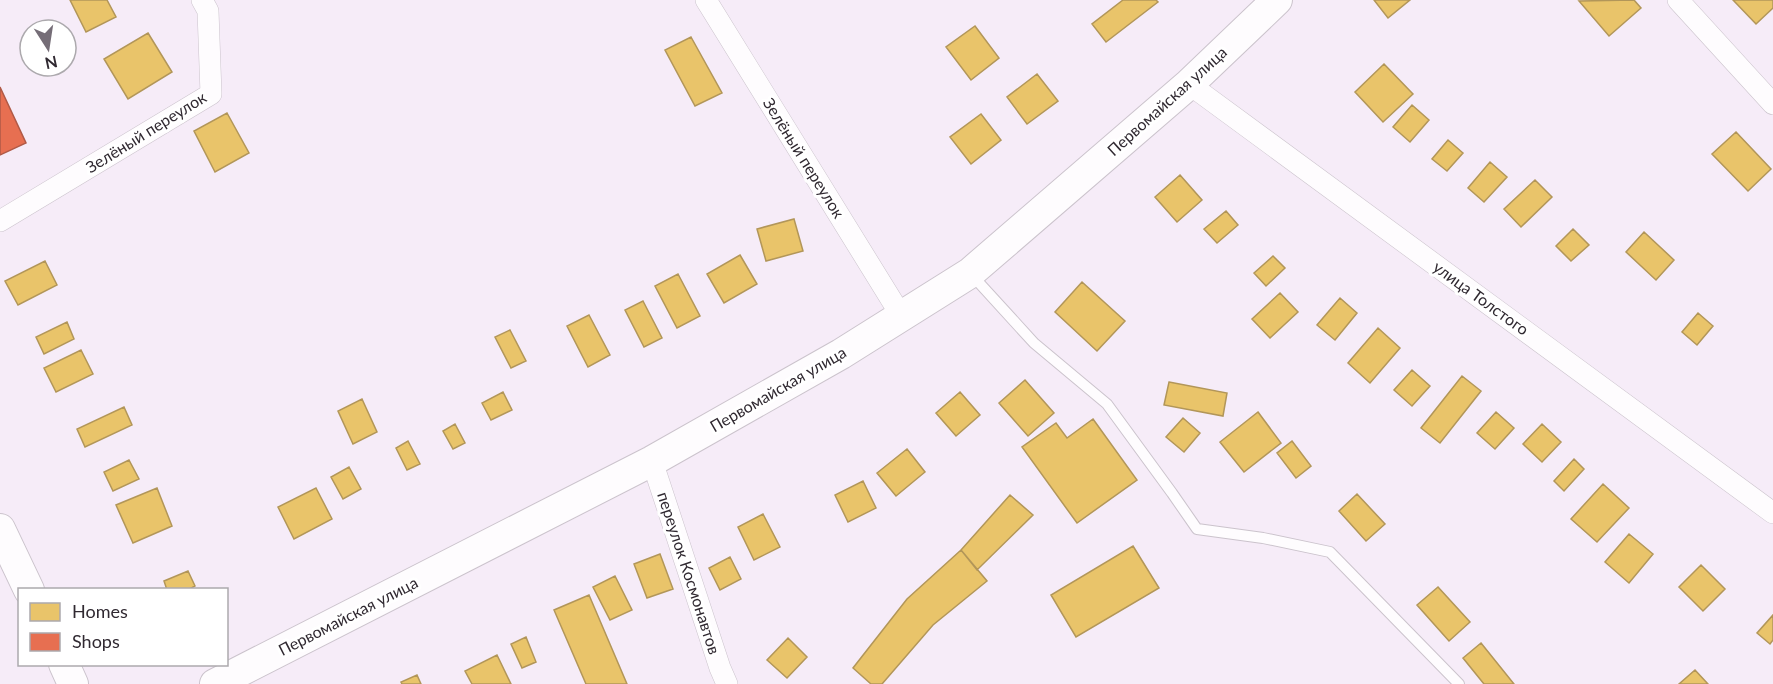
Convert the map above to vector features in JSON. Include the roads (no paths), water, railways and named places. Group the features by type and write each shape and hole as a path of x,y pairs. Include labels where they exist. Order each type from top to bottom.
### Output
{"main road":[{"name":"Первомайская улица","path":"215,684 652,461 902,317 970,273 1189,84 1277,0"},
{"path":"0,529 28,588"},
{"path":"65,666 73,684"}],"street":[{"name":"Зелёный переулок","path":"0,221 211,94 208,11 202,0"},
{"name":"Зелёный переулок","path":"706,0 902,317"},
{"path":"1678,0 1773,104"},
{"name":"улица Толстого","path":"1189,84 1773,513"},
{"name":"переулок Космонавтов","path":"652,461 727,684"}],"lane":[{"path":"970,273 1034,342 1107,404 1197,529 1263,538 1330,552 1459,684"}]}
